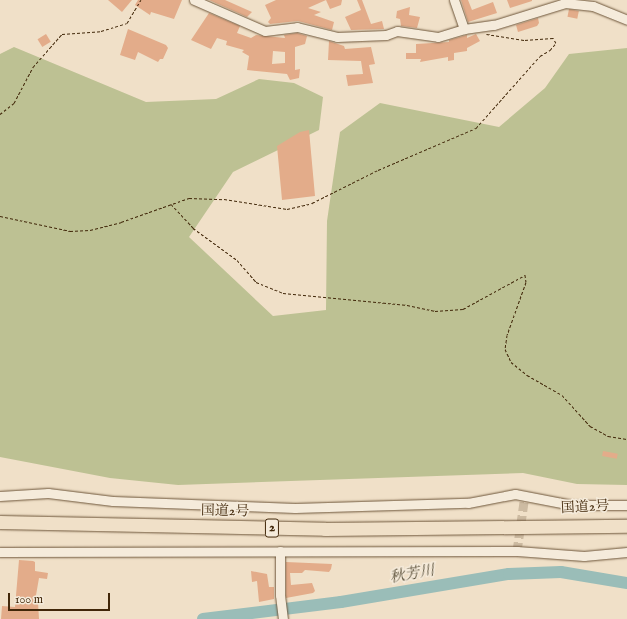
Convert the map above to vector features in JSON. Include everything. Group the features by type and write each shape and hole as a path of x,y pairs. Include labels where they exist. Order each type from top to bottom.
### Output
{"highway":[{"name":"国道2号","path":"545,526 627,521"},
{"name":"国道2号","path":"0,522 325,529 627,526"}],"street":[{"path":"194,0 265,31 297,27 337,37 386,35 397,31 438,37 464,29 494,25 570,3 593,6 627,20"},
{"path":"454,0 464,29"},
{"path":"0,496 48,493 113,501 295,508 468,503 515,494 572,505 627,505"},
{"path":"280,551 280,595 284,619"},
{"path":"0,552 517,551 584,556 627,552"}],"path":[{"path":"0,114 14,103 33,67 62,34 101,31 127,24 140,0"},
{"path":"0,216 23,219 62,230 90,230 121,222 170,203 202,198 287,209 312,203 378,170 466,135 476,128 498,106 540,56 550,50 556,43 553,38 524,40 485,34"},
{"path":"170,203 193,228 237,260 256,282 283,293 407,305 435,311 463,309 524,275 526,282 507,335 505,350 511,362 527,375 562,395 590,426 608,436 627,439"}],"green space":[{"path":"14,47 146,102 216,99 259,79 294,83 323,97 319,130 233,172 189,237 273,316 326,310 327,221 340,132 380,103 499,127 545,88 569,54 627,48 627,485 577,484 523,473 178,485 110,478 0,457 0,54"}],"building":[{"path":"108,0 132,0 122,12"},
{"path":"138,0 182,0 174,19 151,12 150,15 135,5"},
{"path":"209,0 225,0 252,12 247,17"},
{"path":"276,0 326,0 308,8 321,12 314,15 334,22 332,30 298,21 270,24 268,22 271,18 265,5"},
{"path":"326,0 342,0 341,5 330,9"},
{"path":"357,0 362,0 371,24 382,21 384,29 351,30 345,17 361,10"},
{"path":"461,0 468,0 472,10 493,2 497,13 468,22"},
{"path":"507,0 532,0 532,1 510,8"},
{"path":"410,7 409,15 420,17 417,28 401,26 400,19 396,18 397,11"},
{"path":"569,9 579,11 577,19 567,17"},
{"path":"209,13 240,26 237,33 251,38 256,35 285,38 284,35 297,33 307,36 305,44 295,47 295,70 300,69 299,78 290,80 287,74 247,70 249,56 242,52 244,50 226,45 227,41 217,38 211,49 191,40","holes":["273,51 285,52 285,63 272,64"]},
{"path":"538,18 539,23 537,26 518,32 516,25"},
{"path":"128,29 166,45 168,48 163,59 160,59 158,62 138,52 135,60 120,55"},
{"path":"46,34 51,42 42,47 38,39"},
{"path":"476,34 480,41 467,48 467,51 454,53 454,60 448,61 448,57 420,62 421,59 406,59 406,53 416,53 416,44 449,42 449,40 467,35 467,38"},
{"path":"329,41 344,46 345,49 371,47 375,64 369,65 373,83 348,86 346,75 363,74 361,61 328,60"},
{"path":"309,130 315,196 282,200 277,146 300,132"},
{"path":"603,451 618,454 617,459 602,456"},
{"path":"19,560 33,561 35,562 35,571 48,573 47,579 39,578 35,601 38,602 39,619 1,619 2,606 15,607"},
{"path":"286,562 332,564 329,572 305,570 302,573 290,573 291,585 312,583 315,591 313,593 286,598"},
{"path":"251,571 267,574 269,587 274,587 274,599 259,602 257,581 252,582"}],"waterway":[{"name":"秋芳川","path":"203,619 341,602 509,574 561,572 627,583"}],"tunnel":[{"path":"517,551 525,495"}]}
